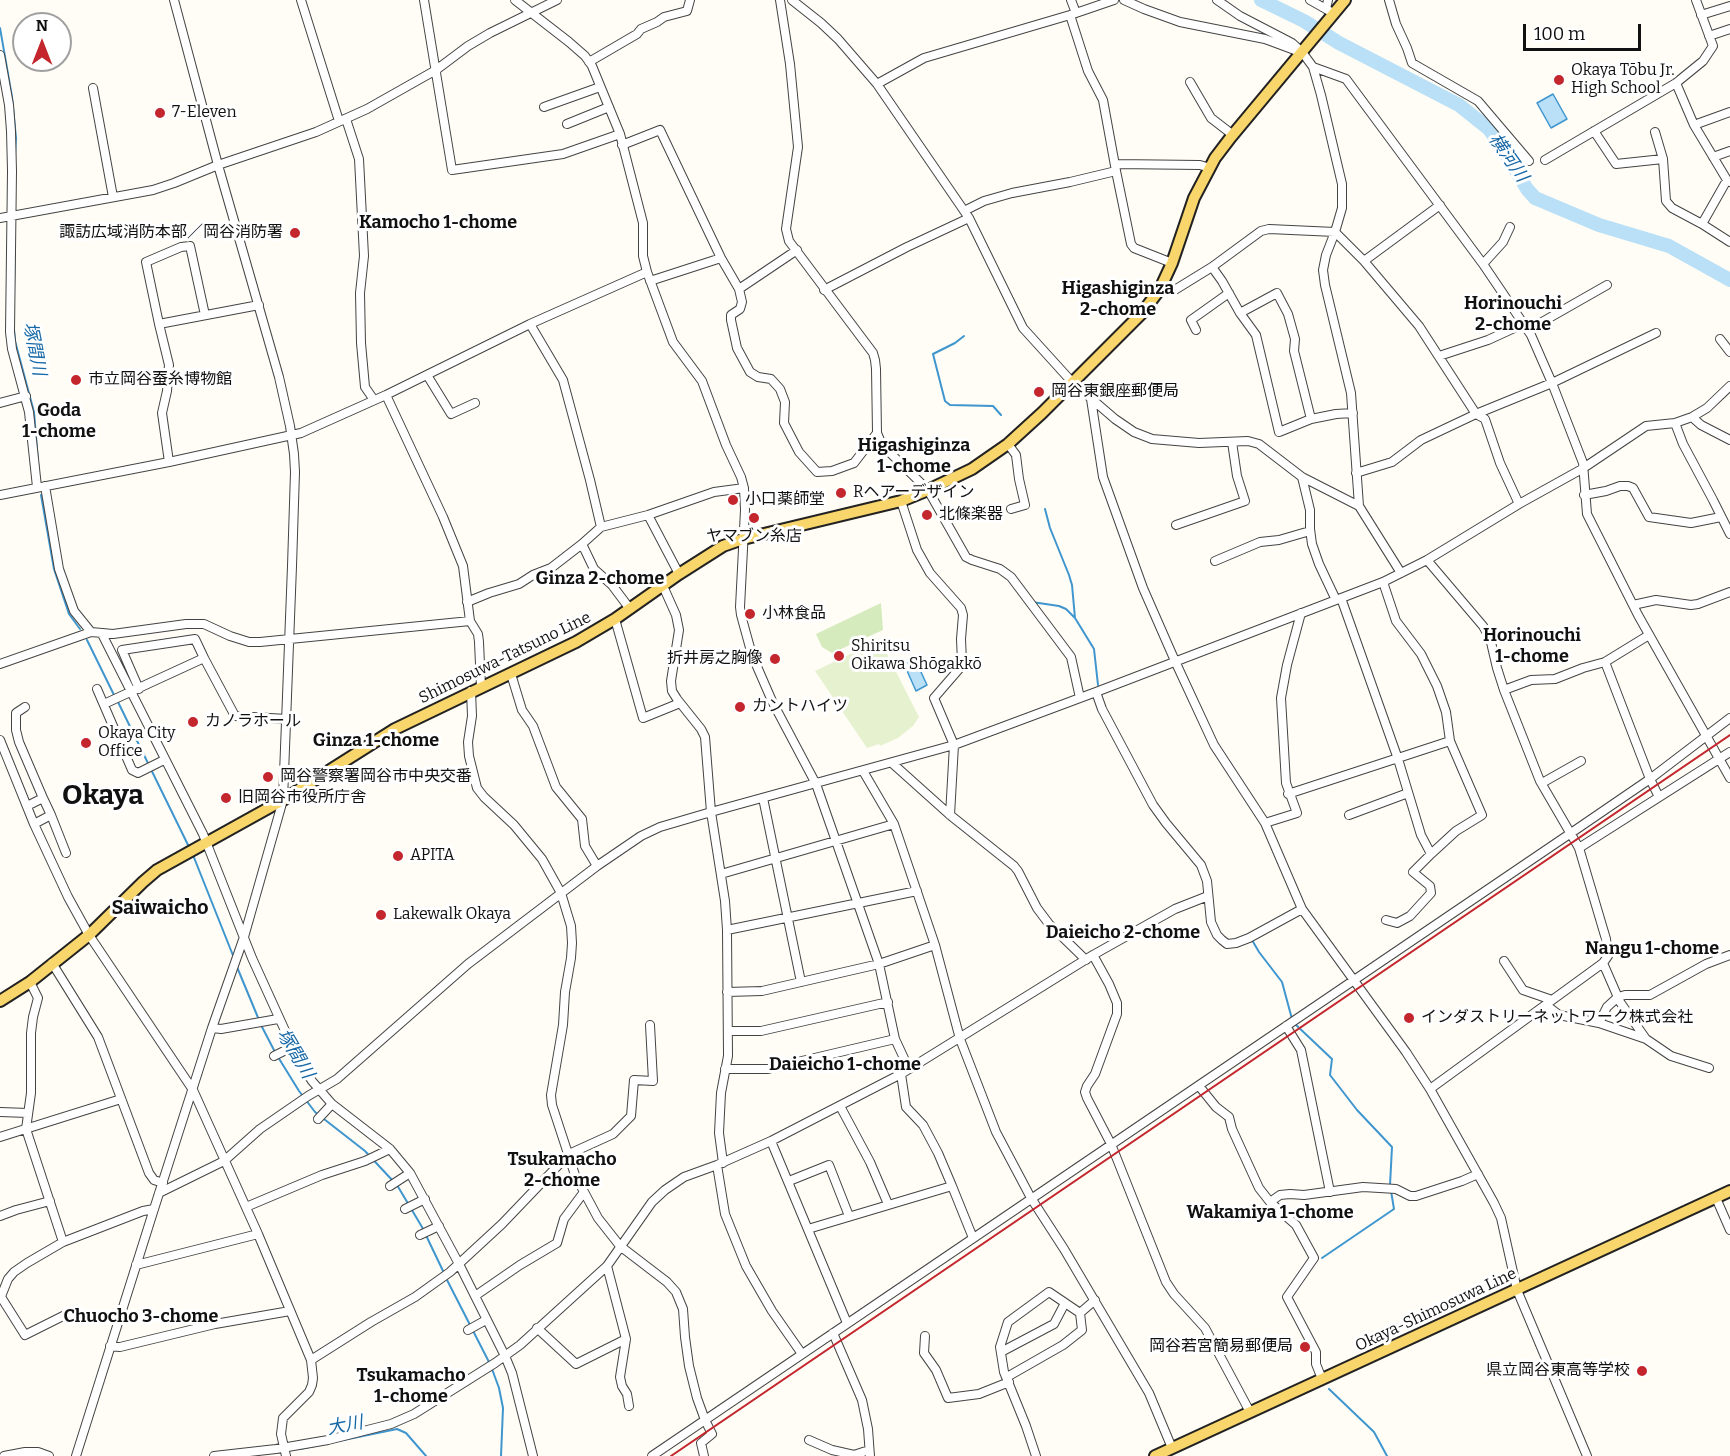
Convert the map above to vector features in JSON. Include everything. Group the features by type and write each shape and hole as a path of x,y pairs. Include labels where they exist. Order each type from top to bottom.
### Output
{"main road":[{"name":"Shimosuwa-Tatsuno Line","path":"0,1001 30,982 89,935 157,870 283,800 395,729 576,642 615,619 723,546 743,539 901,501 972,470 1008,444 1142,313 1160,289 1172,263 1194,198 1210,168 1233,135 1304,49 1330,13 1345,0"},
{"name":"Okaya-Shimosuwa Line","path":"1155,1456 1730,1191"}],"street":[{"path":"76,1456 153,1209 244,937 283,800 295,472 292,436 284,397 174,0"},
{"path":"301,0 342,120 359,159 364,256 360,293 361,343 365,387 374,400"},
{"path":"424,0 452,170 563,154 620,134"},
{"path":"515,0 568,42 589,62 620,134 643,223 643,256 650,281 673,342 702,381 744,488 740,607 752,655 772,701 816,784 859,904 879,964 895,1039 905,1071 906,1107 923,1125 938,1153 973,1238"},
{"path":"0,218 153,190 316,132 436,70 490,33 557,0"},
{"path":"589,62 637,34 641,28 687,11 690,0"},
{"path":"780,0 790,64 798,147 786,229 789,241 873,353 876,360 877,433 882,445 928,490 966,557 1000,569 1011,577 1071,657 1080,698"},
{"path":"792,0 838,39 877,84 966,215 1023,328 1072,382 1091,399 1134,432 1152,439 1199,443 1248,441 1259,444 1302,477 1359,506"},
{"path":"1071,0 1088,71 1103,99 1115,167 1133,246 1172,263"},
{"path":"877,84 924,57 1073,14 1113,0"},
{"path":"1124,0 1180,22 1304,49"},
{"path":"1217,0 1240,16 1304,49 1313,67 1342,184 1342,208 1323,270 1351,393 1359,506 1401,573"},
{"path":"1310,0 1330,13"},
{"path":"1328,0 1330,13"},
{"path":"1389,0 1412,63 1478,100 1529,161"},
{"path":"1545,160 1676,83 1702,61 1713,46 1696,0"},
{"path":"1701,15 1730,6"},
{"path":"1709,36 1730,29"},
{"path":"0,55 11,131 10,332 12,349 26,396 41,486 59,570 74,611 91,633"},
{"path":"1313,67 1346,79 1483,264 1526,327 1552,383 1583,463 1587,514 1649,635 1730,778"},
{"path":"1190,82 1211,118 1233,135"},
{"path":"1676,83 1694,125 1729,181 1702,224"},
{"path":"544,107 600,87"},
{"path":"93,88 113,197"},
{"path":"567,124 609,107"},
{"path":"1694,125 1730,112"},
{"path":"622,145 660,130 739,289 742,302 740,309 731,315 737,348 750,372 771,379 780,389 785,402 784,423 799,452 817,472 832,471 854,463 877,433"},
{"path":"1594,130 1616,164 1663,159"},
{"path":"1655,132 1663,159 1666,201 1672,208 1730,242"},
{"path":"1713,157 1730,151"},
{"path":"824,290 966,215 984,201 1070,182 1115,167 1200,165 1210,168"},
{"path":"1364,261 1440,205"},
{"path":"1483,264 1503,243 1509,227"},
{"path":"1160,289 1173,291 1212,267 1261,231 1269,229 1335,232 1364,261 1419,326 1476,414 1485,419 1500,463 1520,504"},
{"path":"169,462 162,413 169,366 146,261 181,247 190,246 205,315"},
{"path":"739,289 796,250"},
{"path":"650,281 722,258"},
{"path":"1212,267 1240,313 1256,334 1279,432 1311,419 1353,413"},
{"path":"1,492 169,462 292,436 386,395 531,324 647,272"},
{"path":"1439,356 1526,327 1607,285"},
{"path":"1196,330 1191,320 1229,293"},
{"path":"1240,313 1277,293 1288,314 1295,339 1294,351 1311,419"},
{"path":"159,324 259,305"},
{"path":"531,324 563,380 591,480 601,526"},
{"path":"1356,473 1392,462 1421,440 1476,414 1552,383 1656,333"},
{"path":"1720,339 1730,352"},
{"path":"427,375 451,414 475,403"},
{"path":"159,1193 224,1161 260,1130 305,1098 337,1079 468,964 597,866 660,827 954,745 1383,582 1427,560 1582,469 1646,426 1675,423 1692,417 1707,408 1730,386"},
{"path":"386,395 463,566 470,621 478,634 479,642 476,689 468,742 477,788 514,825 542,859 561,893 571,926 572,943 563,1025 551,1095 552,1105 575,1175 598,1218 620,1246 667,1282 676,1292 683,1309 689,1366 697,1398 712,1434 701,1443 704,1456"},
{"path":"0,403 26,396"},
{"path":"1091,399 1103,477 1143,588 1214,745 1265,823 1302,909 1406,1052 1430,1089 1494,1203 1501,1218 1517,1290 1587,1456"},
{"path":"1692,417 1701,425 1730,440"},
{"path":"1675,423 1683,444 1730,534"},
{"path":"1176,525 1245,501 1237,476 1232,442"},
{"path":"1008,444 1016,455 1025,505 1011,509"},
{"path":"1302,477 1310,510 1310,531 1319,564 1338,599 1398,759 1421,835 1431,854"},
{"path":"1584,495 1628,486 1633,488 1649,517 1684,523 1721,518"},
{"path":"467,602 519,584 550,567 582,544 601,526 648,515 714,492 744,488"},
{"path":"901,501 917,550 930,573 962,608 962,662 960,668 934,698 954,745 950,815"},
{"path":"648,515 679,574"},
{"path":"1215,561 1260,542 1279,540 1310,531"},
{"path":"582,544 594,569 612,585 630,609"},
{"path":"1427,560 1483,626 1490,638 1504,690 1542,783 1579,848 1606,939 1608,956 1603,963 1430,1089"},
{"path":"1383,582 1396,621 1421,654 1437,686 1446,711 1450,741 1482,816 1456,831 1413,872 1430,886 1431,893 1410,916 1397,923 1386,920"},
{"path":"663,586 676,615 679,630 671,681 672,691 701,729 707,747 711,812 728,930 728,1056 719,1111 720,1164 725,1214 746,1266 772,1311 802,1354"},
{"path":"1633,605 1656,600 1691,605 1730,592"},
{"path":"1265,823 1297,813 1288,794 1286,783 1281,698 1287,665 1301,614"},
{"path":"615,619 643,718 680,703"},
{"path":"0,664 91,633 102,634 186,624 204,624 230,636 249,642 260,642 470,621"},
{"path":"102,634 207,844 278,1019 292,1047 307,1073 332,1104 390,1149 410,1173 425,1199 505,1356 512,1373 533,1456"},
{"path":"1504,690 1531,680 1555,680 1583,668 1605,662 1649,635"},
{"path":"139,689 122,650 195,639 236,716 286,719"},
{"path":"108,702 204,658"},
{"path":"1605,662 1659,797"},
{"path":"511,674 522,710 533,726 556,787 582,819 585,846 597,866"},
{"path":"97,689 108,702 132,770 138,773 165,760"},
{"path":"1096,692 1102,709 1153,805 1201,865 1205,873 1210,916 1214,930 1222,940 1227,944 1249,938 1302,909"},
{"path":"25,706 16,713 19,742 66,853"},
{"path":"652,1456 1650,779 1730,718"},
{"path":"0,740 34,824 68,897 89,935 193,1090 258,1234 311,1360 312,1386 309,1392 283,1418 281,1429 285,1452"},
{"path":"1288,794 1450,741"},
{"path":"1579,848 1730,752"},
{"path":"1542,783 1581,761"},
{"path":"892,763 950,815 1014,866 1037,908 1049,924 1086,960"},
{"path":"863,771 894,824 935,945 960,1039 996,1132 1031,1198 1095,1300 1149,1393 1172,1448"},
{"path":"1349,814 1408,793"},
{"path":"27,806 43,798"},
{"path":"763,798 801,982"},
{"path":"34,824 51,815"},
{"path":"721,874 894,824"},
{"path":"728,930 917,891"},
{"path":"214,1456 285,1452 391,1424 414,1414 520,1345 607,1266 652,1202 684,1177 771,1141 840,1106 960,1039 1093,955 1175,909 1208,896"},
{"path":"727,992 762,991 879,964 935,945"},
{"path":"1093,955 1117,1003 1117,1014 1095,1074 1085,1092 1111,1144 1166,1282 1205,1328 1250,1412"},
{"path":"1599,1023 1607,1007 1618,997 1650,995 1706,964 1730,955"},
{"path":"1504,961 1523,990 1549,1003 1559,1014 1599,1023 1646,1040 1671,1056 1708,1068"},
{"path":"52,963 98,1037 149,1173 154,1179 163,1183"},
{"path":"1603,963 1618,997 1646,1040"},
{"path":"30,982 38,998 31,1033 30,1093 26,1129 63,1242"},
{"path":"728,1031 761,1031 888,1002"},
{"path":"212,1028 221,1029 278,1019"},
{"path":"311,1360 442,1278 502,1224 569,1154 613,1134 631,1116 634,1080 653,1081 650,1025"},
{"path":"1286,1026 1301,1050 1330,1192"},
{"path":"725,1069 768,1069 895,1039"},
{"path":"278,1054 292,1047"},
{"path":"1198,1086 1216,1107 1229,1117 1232,1129 1259,1188 1270,1203 1296,1225 1314,1258 1287,1297 1316,1352 1316,1364 1322,1379"},
{"path":"0,1137 121,1099"},
{"path":"318,1119 332,1104"},
{"path":"840,1106 870,1162 888,1204"},
{"path":"0,1112 28,1113"},
{"path":"771,1141 847,1323"},
{"path":"246,1207 390,1149"},
{"path":"789,1181 829,1165 849,1216"},
{"path":"390,1186 410,1173"},
{"path":"1270,1203 1280,1195 1304,1195 1363,1187 1396,1189 1410,1196 1416,1196 1478,1174"},
{"path":"808,1229 952,1186"},
{"path":"474,1296 557,1243 564,1219 584,1192"},
{"path":"1716,1198 1730,1230"},
{"path":"405,1209 425,1199"},
{"path":"0,1216 50,1200"},
{"path":"65,1315 25,1335 0,1298 8,1279 14,1272 63,1242 153,1209"},
{"path":"420,1235 438,1226"},
{"path":"136,1265 258,1234"},
{"path":"607,1266 626,1339 620,1377 629,1406"},
{"path":"925,1336 924,1353 936,1370 948,1398 979,1394 1008,1380 1023,1367 1063,1345 1082,1330 1080,1313 1049,1292 1008,1322 1000,1347 1004,1372 1008,1380 1026,1426 1036,1456"},
{"path":"1080,1313 1095,1300"},
{"path":"1001,1352 1054,1324 1065,1303"},
{"path":"110,1346 120,1347 215,1324 290,1311"},
{"path":"472,1328 486,1320"},
{"path":"537,1328 576,1364 626,1339"},
{"path":"809,1440 832,1450 854,1455 869,1453 868,1429 862,1400 833,1333"},
{"path":"4,1456 38,1452 49,1456"}],"green space":[{"path":"881,603 883,630 832,653 822,647 816,634"},
{"path":"880,640 919,717 913,726 898,738 880,746 879,744 867,748 815,671"}],"water":[{"path":"1553,94 1567,119 1551,128 1537,103"},
{"path":"915,659 927,685 916,691 904,664"}],"waterway":[{"name":"横河川","path":"1261,0 1459,105 1489,129 1535,198 1599,225 1669,246 1730,280"},
{"name":"塚間川","path":"0,28 12,97 16,138 15,155"},
{"name":"塚間川","path":"14,288 15,227"},
{"name":"塚間川","path":"14,329 15,341 34,412 39,474"},
{"path":"964,336 933,354 945,401 950,405 993,406 1001,415"},
{"name":"塚間川","path":"41,495 54,569 69,614 80,629"},
{"path":"1045,509 1072,585 1075,618"},
{"path":"1032,602 1059,606 1075,618 1094,649 1098,685"},
{"name":"塚間川","path":"87,640 115,697"},
{"name":"塚間川","path":"118,702 189,847"},
{"name":"塚間川","path":"193,855 234,958"},
{"path":"1252,940 1282,982 1292,1019"},
{"name":"塚間川","path":"237,967 259,1020"},
{"path":"1295,1024 1332,1059 1330,1075 1357,1110 1392,1147 1390,1185"},
{"name":"塚間川","path":"261,1025 275,1052"},
{"name":"塚間川","path":"278,1057 315,1112 365,1151 393,1181"},
{"name":"塚間川","path":"397,1185 422,1227 444,1273"},
{"path":"1322,1258 1394,1209 1391,1191"},
{"name":"塚間川","path":"446,1278 490,1364"},
{"name":"塚間川","path":"492,1369 503,1408 501,1456"},
{"path":"1329,1389 1374,1432 1387,1456"},
{"name":"大川","path":"300,1449 397,1429 406,1433 426,1456"}],"railway":[{"path":"671,1456 1730,735"}],"place":[{"name":"Okaya Tōbu Jr. High School","path":"1559,80"},
{"name":"7-Eleven","path":"160,113"},
{"name":"諏訪広域消防本部／岡谷消防署","path":"295,233"},
{"name":"市立岡谷蚕糸博物館","path":"76,380"},
{"name":"岡谷東銀座郵便局","path":"1039,392"},
{"name":"Rヘアーデザイン","path":"841,493"},
{"name":"小口薬師堂","path":"733,500"},
{"name":"北條楽器","path":"927,515"},
{"name":"ヤマブン糸店","path":"754,518"},
{"name":"小林食品","path":"750,614"},
{"name":"Shiritsu Oikawa Shōgakkō","path":"839,656"},
{"name":"折井房之胸像","path":"775,659"},
{"name":"カントハイツ","path":"740,707"},
{"name":"カノラホール","path":"193,722"},
{"name":"Okaya City Office","path":"86,743"},
{"name":"岡谷警察署岡谷市中央交番","path":"268,777"},
{"name":"旧岡谷市役所庁舎","path":"226,798"},
{"name":"APITA","path":"398,856"},
{"name":"Lakewalk Okaya","path":"381,915"},
{"name":"インダストリーネットワーク株式会社","path":"1409,1018"},
{"name":"岡谷若宮簡易郵便局","path":"1305,1347"},
{"name":"県立岡谷東高等学校","path":"1642,1371"}],"district":[{"name":"Kamocho 1-chome","path":"438,223"},
{"name":"Higashiginza 2-chome","path":"1118,299"},
{"name":"Horinouchi 2-chome","path":"1513,314"},
{"name":"Goda 1-chome","path":"59,421"},
{"name":"Higashiginza 1-chome","path":"914,456"},
{"name":"Ginza 2-chome","path":"600,579"},
{"name":"Horinouchi 1-chome","path":"1532,646"},
{"name":"Ginza 1-chome","path":"376,741"},
{"name":"Okaya","path":"103,796"},
{"name":"Saiwaicho","path":"160,908"},
{"name":"Daieicho 2-chome","path":"1123,933"},
{"name":"Nangu 1-chome","path":"1652,949"},
{"name":"Daieicho 1-chome","path":"845,1065"},
{"name":"Tsukamacho 2-chome","path":"562,1170"},
{"name":"Wakamiya 1-chome","path":"1270,1213"},
{"name":"Chuocho 3-chome","path":"141,1317"},
{"name":"Tsukamacho 1-chome","path":"411,1386"}]}
